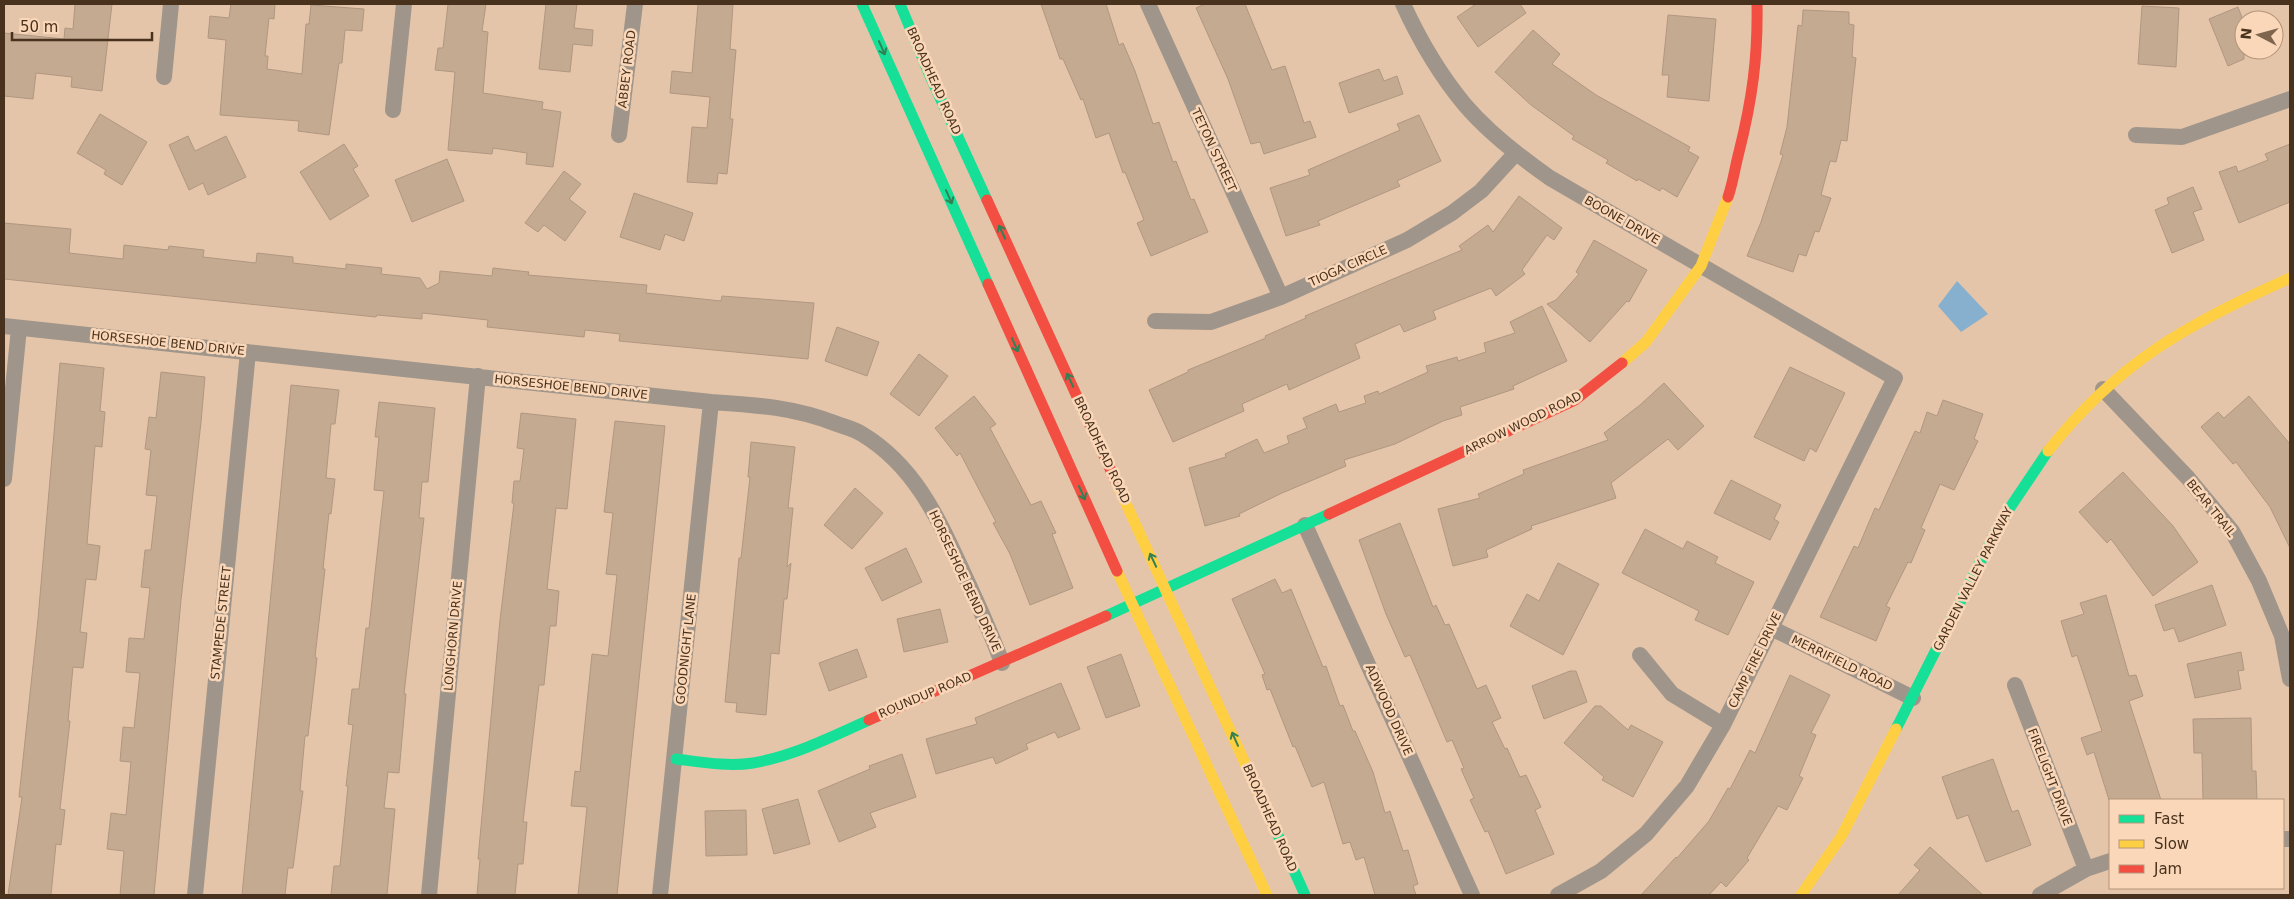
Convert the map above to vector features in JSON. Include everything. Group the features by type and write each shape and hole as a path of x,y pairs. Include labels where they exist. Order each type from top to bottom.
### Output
{"street":[{"path":"164,78 171,4"},
{"path":"393,110 404,4"},
{"name":"ABBEY ROAD","path":"620,135 635,4"},
{"path":"862,4 1132,604 1267,895"},
{"name":"BROADHEAD ROAD","path":"900,4 930,76 1305,895"},
{"name":"TETON STREET","path":"1148,4 1281,297"},
{"name":"BOONE DRIVE","path":"1403,4 1414,28 1466,105 1515,154 1550,178 1895,378"},
{"name":"ARROW WOOD ROAD","path":"1166,589 1575,400 1610,375 1646,342 1701,266 1729,193 1744,127 1758,45 1757,4"},
{"path":"2136,135 2182,137 2290,99"},
{"name":"TIOGA CIRCLE","path":"1156,321 1211,322 1281,297 1407,240 1452,213 1481,191 1515,154"},
{"name":"GARDEN VALLEY PARKWAY","path":"1801,895 1841,837 1913,698 2000,521 2031,474 2069,425 2103,389 2151,351 2197,322 2237,301 2290,278"},
{"path":"4,479 12,327"},
{"name":"HORSESHOE BEND DRIVE","path":"12,327 711,402 774,406 820,418 861,433 888,453 913,479 936,512 991,633 1002,663"},
{"name":"STAMPEDE STREET","path":"194,895 248,352"},
{"name":"LONGHORN DRIVE","path":"429,895 478,376"},
{"name":"CAMP FIRE DRIVE","path":"1558,895 1601,871 1646,834 1687,786 1724,725 1895,378"},
{"name":"BEAR TRAIL","path":"2103,389 2188,478 2232,531 2259,581 2282,636 2290,679"},
{"name":"GOODNIGHT LANE","path":"660,895 676,759 711,402"},
{"name":"ADWOOD DRIVE","path":"1306,525 1472,895"},
{"name":"ROUNDUP ROAD","path":"676,759 714,764 752,763 785,754 842,733 889,710 1002,663 1166,589"},
{"name":"MERRIFIELD ROAD","path":"1771,628 1913,698"},
{"path":"1640,655 1672,694 1724,725"},
{"name":"FIRELIGHT DRIVE","path":"2015,684 2086,869"},
{"path":"2040,895 2086,869 2109,861"}],"water":[{"path":"1957,281 1988,314 1961,332 1938,306"}],"building":[{"path":"75,4 112,4 102,91 71,87 72,77 36,73 33,99 4,96 4,33 64,39 65,28 73,29"},
{"path":"231,4 275,4 274,19 269,18 265,56 268,56 267,69 302,74 306,24 309,24 311,5 364,9 362,31 345,30 342,63 339,63 329,135 298,131 299,121 220,115 226,40 208,38 210,16 229,18"},
{"path":"448,4 486,4 482,31 488,32 483,93 543,102 542,109 561,112 553,167 526,164 527,153 493,148 492,154 448,150 455,72 435,70 438,48 443,48"},
{"path":"546,4 577,4 574,28 593,30 592,46 573,44 570,72 539,69"},
{"path":"698,4 733,4 730,49 736,50 730,119 733,119 727,174 718,173 717,184 687,182 692,127 707,128 710,97 670,93 672,71 692,73"},
{"path":"1041,4 1106,4 1119,45 1123,43 1135,71 1153,124 1159,122 1173,162 1176,161 1191,200 1194,199 1208,232 1151,256 1137,223 1144,220 1125,172 1123,173 1109,133 1096,138 1083,99 1081,100 1063,59 1060,59"},
{"path":"1205,4 1245,4 1272,70 1285,66 1304,123 1310,121 1316,137 1264,154 1260,142 1251,144 1228,79 1196,8"},
{"path":"1476,4 1520,4 1526,13 1478,47 1457,17"},
{"path":"2142,6 2179,8 2176,67 2138,64"},
{"path":"2238,7 2239,10 2234,10 2234,60 2242,60 2228,66 2209,19"},
{"path":"1803,10 1849,12 1849,24 1854,25 1852,57 1856,58 1847,141 1841,140 1836,162 1830,161 1821,195 1831,198 1819,232 1815,231 1806,256 1799,254 1793,272 1747,256 1761,222 1783,155 1780,154 1787,127 1798,25 1802,26"},
{"path":"1668,15 1716,19 1709,101 1667,97 1669,75 1662,75"},
{"path":"1533,30 1560,54 1552,64 1596,95 1690,147 1688,151 1699,157 1677,197 1662,188 1660,191 1638,179 1637,181 1606,163 1608,160 1572,139 1574,136 1531,105 1495,72"},
{"path":"1379,69 1384,81 1397,76 1403,94 1349,113 1339,83"},
{"path":"100,114 147,142 122,185 104,174 106,170 77,153"},
{"path":"1419,115 1441,161 1397,181 1400,186 1318,221 1320,225 1286,236 1270,188 1310,175 1308,170 1400,130 1397,124"},
{"path":"188,136 195,151 226,136 246,177 208,195 203,183 189,190 169,145"},
{"path":"344,144 358,166 353,169 369,196 330,220 300,172"},
{"path":"2290,144 2290,202 2239,223 2219,172 2236,166 2238,172 2268,160 2265,154"},
{"path":"447,159 464,201 412,222 395,180"},
{"path":"564,171 581,184 569,199 586,212 565,241 544,225 538,232 525,223"},
{"path":"2193,187 2202,209 2193,212 2204,240 2172,253 2155,210 2169,204 2167,198"},
{"path":"634,193 693,213 684,241 665,234 660,250 620,237"},
{"path":"1519,196 1562,228 1554,240 1547,235 1522,270 1525,274 1496,296 1491,288 1433,311 1436,319 1404,332 1400,324 1355,344 1360,358 1289,390 1287,384 1242,404 1244,411 1173,442 1149,390 1188,372 1188,370 1266,338 1265,336 1306,318 1305,316 1462,250 1459,246 1488,225 1493,232"},
{"path":"4,223 71,229 69,253 123,259 124,245 168,250 169,246 204,250 203,257 256,263 257,253 293,257 293,263 346,269 346,264 382,268 381,274 420,278 427,289 439,283 440,271 492,276 493,268 529,272 528,275 647,285 646,293 721,301 722,296 814,303 808,359 619,341 620,334 585,330 584,337 487,327 488,320 422,313 422,319 377,315 376,317 4,279"},
{"path":"1594,240 1647,270 1629,302 1627,301 1590,342 1547,304 1556,300 1579,274 1576,272"},
{"path":"1542,306 1567,361 1513,386 1514,389 1460,407 1462,415 1443,421 1395,444 1344,460 1346,466 1282,493 1239,514 1240,516 1205,526 1189,468 1226,457 1225,454 1257,439 1264,453 1289,443 1287,436 1307,428 1303,418 1336,404 1339,412 1366,403 1364,396 1378,391 1379,394 1428,372 1426,366 1457,357 1458,361 1486,352 1484,343 1515,333 1510,322"},
{"path":"837,327 879,342 867,376 825,361"},
{"path":"919,354 948,376 919,416 890,394"},
{"path":"60,363 104,368 100,411 105,412 102,447 95,446 87,544 100,546 96,580 86,579 80,632 87,633 83,668 73,667 68,721 70,721 60,809 65,810 61,845 56,844 51,895 8,895 22,797 19,797 38,619"},
{"path":"1790,367 1845,393 1816,452 1810,448 1804,461 1754,437"},
{"path":"161,372 205,377 181,600 154,895 120,895 124,851 107,849 111,813 126,815 131,762 120,761 123,727 134,728 140,673 126,672 129,638 144,639 150,588 141,587 145,550 151,550 157,496 146,495 151,450 145,449 149,417 156,418"},
{"path":"1664,383 1704,426 1678,450 1668,439 1611,483 1616,498 1531,526 1532,529 1486,550 1488,557 1453,566 1438,509 1480,498 1478,494 1524,474 1523,470 1608,440 1604,433 1640,405"},
{"path":"291,385 339,390 335,424 331,424 326,478 335,479 331,514 329,513 315,657 317,658 308,736 305,736 300,791 303,791 293,868 288,868 285,895 242,895"},
{"path":"974,396 996,424 990,428 1031,505 1041,501 1056,533 1052,534 1073,588 1030,605 1010,554 993,523 996,522 960,453 957,456 935,428"},
{"path":"2249,396 2290,444 2290,548 2270,507 2236,462 2233,464 2201,427 2218,412 2224,418"},
{"path":"1943,400 1983,414 1974,439 1978,441 1954,490 1940,484 1921,528 1925,530 1911,563 1908,562 1886,606 1890,608 1876,641 1820,617 1854,546 1858,548 1875,508 1879,510 1915,431 1920,433 1927,412 1937,416"},
{"path":"379,402 435,408 428,482 422,482 419,518 424,518 404,694 406,694 399,773 388,772 384,808 395,809 387,895 331,895 334,866 340,866 353,725 348,724 352,689 359,689 366,628 369,628 384,491 374,490 379,437 375,437"},
{"path":"521,413 576,419 567,509 556,508 547,589 559,591 556,626 550,626 544,685 539,685 523,822 527,822 523,864 518,864 515,895 477,895 480,859 478,859 500,620 514,503 512,503 514,481 520,481 524,449 517,448"},
{"path":"615,421 665,426 617,895 578,895 587,807 571,806 575,771 580,772 592,654 608,656 617,575 606,574 613,513 604,512"},
{"path":"751,442 795,447 788,508 793,508 787,567 791,563 787,599 784,599 779,654 771,653 766,715 736,712 737,703 725,702 739,558 741,558 750,477 748,477"},
{"path":"2123,472 2173,526 2198,562 2153,596 2111,539 2107,543 2079,512"},
{"path":"1731,480 1781,505 1774,519 1779,522 1770,540 1714,513"},
{"path":"855,488 883,513 852,549 824,525"},
{"path":"1400,523 1433,607 1436,605 1445,625 1449,624 1477,689 1486,685 1501,718 1492,722 1505,749 1507,748 1520,777 1526,775 1541,807 1535,810 1554,854 1506,874 1488,831 1485,832 1470,800 1474,798 1461,769 1464,768 1452,740 1447,742 1410,655 1405,657 1386,614 1359,540"},
{"path":"1645,529 1683,549 1687,541 1718,557 1715,563 1754,582 1728,635 1695,620 1699,611 1622,573"},
{"path":"906,548 922,582 882,601 865,568"},
{"path":"1558,563 1599,584 1563,655 1510,626 1527,594 1539,601"},
{"path":"1275,579 1282,593 1291,589 1323,667 1326,666 1340,706 1343,705 1373,772 1385,813 1390,811 1403,851 1408,850 1418,884 1413,886 1416,895 1375,895 1364,857 1356,860 1350,842 1343,844 1324,782 1312,787 1295,746 1293,747 1270,689 1267,690 1262,675 1265,674 1232,599"},
{"path":"2212,585 2226,625 2179,642 2174,628 2164,631 2155,605"},
{"path":"2106,595 2129,676 2136,675 2143,696 2129,701 2161,799 2109,800 2094,752 2087,755 2081,738 2102,731 2077,655 2072,657 2061,621 2084,614 2080,603"},
{"path":"940,609 948,642 904,652 897,619"},
{"path":"857,649 867,677 829,691 819,663"},
{"path":"2241,652 2244,670 2238,671 2241,689 2195,698 2187,664"},
{"path":"1121,654 1140,706 1106,718 1087,667"},
{"path":"1570,671 1576,671 1587,702 1544,719 1532,686"},
{"path":"1790,675 1830,695 1811,733 1816,735 1799,776 1803,778 1787,810 1778,806 1747,858 1749,860 1726,887 1721,882 1709,895 1641,895 1709,821 1728,788 1730,789 1750,750 1755,753"},
{"path":"1061,683 1080,729 1058,738 1055,732 1026,744 1028,749 996,764 993,757 936,774 926,739 977,724 975,718"},
{"path":"1595,706 1601,706 1628,730 1631,725 1663,742 1633,797 1602,780 1604,777 1564,743"},
{"path":"2251,718 2252,771 2256,771 2257,799 2203,799 2202,753 2194,753 2193,719"},
{"path":"902,754 916,797 870,813 876,827 839,842 818,791 870,769 869,766"},
{"path":"1993,759 2012,812 2018,810 2031,845 1986,862 1968,815 1957,819 1942,777"},
{"path":"798,799 810,844 774,854 762,809"},
{"path":"746,810 747,855 706,856 705,811"},
{"path":"1930,847 1983,895 1898,895 1920,870 1914,865"}],"traffic: fast":[{"path":"862,4 988,284"},
{"path":"900,4 930,76 987,200"},
{"path":"1896,729 2001,521 2048,451"},
{"path":"1106,616 1329,514"},
{"path":"676,759 724,764 744,764 768,760 798,751 869,720"},
{"path":"1272,822 1305,895"}],"traffic: slow":[{"path":"1622,363 1646,342 1701,266 1728,197"},
{"path":"2048,451 2074,420 2101,393 2157,348 2219,312 2290,278"},
{"path":"1117,484 1272,822"},
{"path":"1117,571 1267,895"},
{"path":"1801,895 1841,837 1896,729"}],"traffic: jam":[{"path":"1728,197 1751,97 1755,61 1757,4"},
{"path":"987,200 1117,484"},
{"path":"988,284 1117,571"},
{"path":"1329,514 1575,400 1622,363"},
{"path":"869,720 1106,616"}]}
